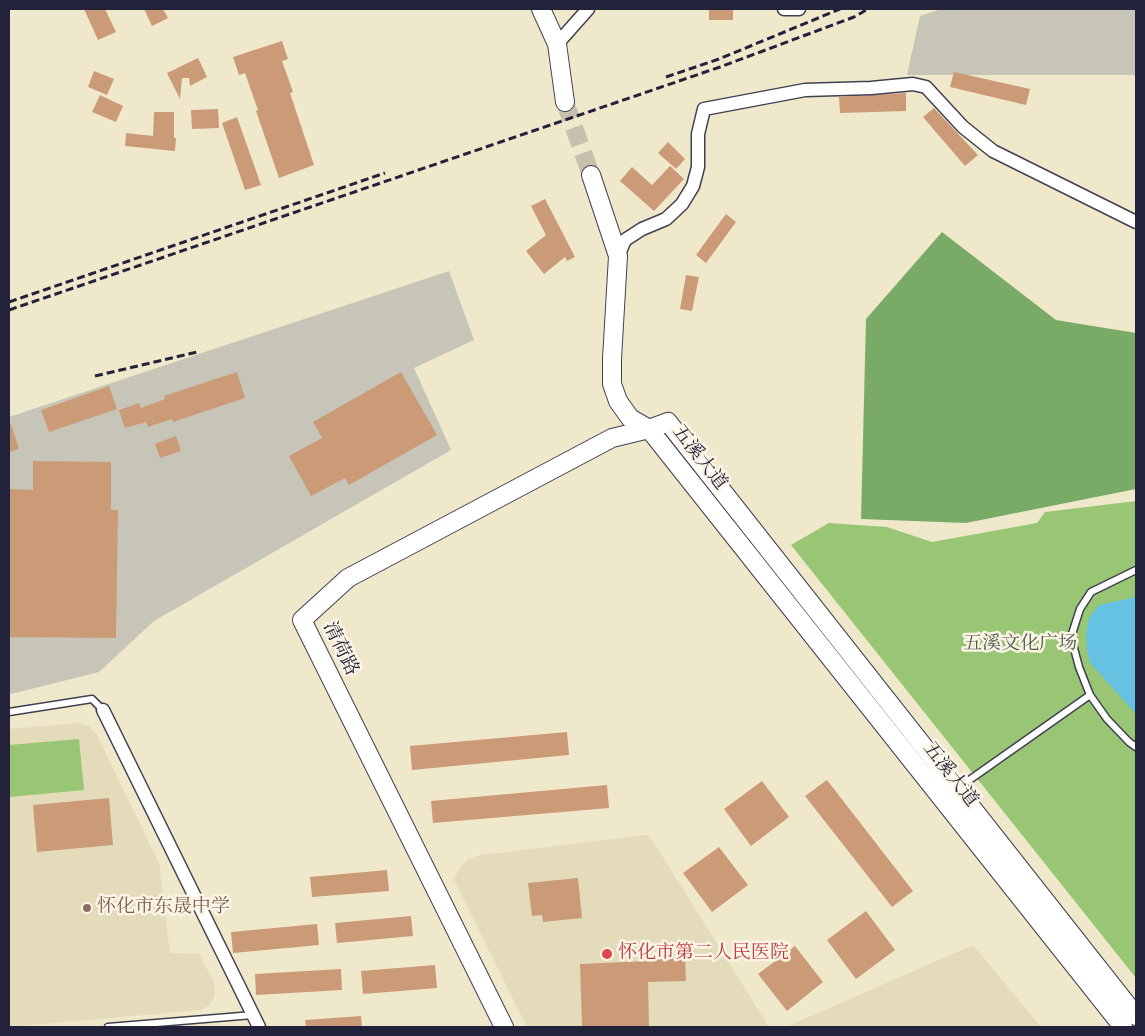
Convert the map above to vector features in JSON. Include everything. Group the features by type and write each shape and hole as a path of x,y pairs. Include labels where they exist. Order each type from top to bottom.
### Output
{"main road":[{"path":"540,9 556,44 565,102"},
{"path":"591,175 618,256 612,384 618,401 630,418 649,430"},
{"name":"五溪大道","path":"1124,1027 649,430 668,422 1136,1016"},
{"name":"清荷路","path":"504,1027 302,620 348,578 612,438 649,430"}],"street":[{"path":"556,44 588,9"},
{"path":"784,9 799,9"},
{"path":"618,256 625,240 642,229 666,219 682,204 693,186 698,167 698,134 704,108 805,90 871,88 913,84 926,87 962,127 993,151 1136,222"},
{"path":"103,710 259,1027"}],"lane":[{"path":"1136,570 1091,592 1080,609 1071,637 1078,667 1090,695 1107,719 1136,747"},
{"path":"957,788 1090,695"},
{"path":"9,712 92,699 103,710"},
{"path":"108,1027 253,1014"}],"shaded area":[{"path":"942,9 1136,9 1136,75 907,75 920,16"},
{"path":"449,271 474,340 414,368 451,450 154,621 99,672 11,694 9,692 9,417"},
{"name":"怀化市东晟中学","path":"79,723 89,726 97,735 159,863 170,953 199,954 214,983 213,1000 201,1010 9,1027 9,729"},
{"name":"怀化市第二人民医院","path":"646,835 651,838 769,1027 527,1027 454,880 460,867 468,859 481,855"},
{"name":"怀化市第二人民医院","path":"973,945 1041,1027 786,1027"}],"green space":[{"path":"942,232 1056,320 1136,333 1136,489 966,523 861,519 866,319"},
{"name":"五溪文化广场","path":"1136,501 1136,978 791,545 829,523 887,527 932,542 1037,523 1045,512"},
{"path":"79,739 84,790 9,797 9,745"}],"water":[{"path":"1136,597 1136,714 1090,663 1086,633 1089,618 1099,605"}],"building":[{"path":"84,9 105,9 116,32 98,40"},
{"path":"144,9 163,9 168,18 152,26"},
{"path":"709,9 733,9 733,20 709,20"},
{"path":"282,41 288,59 282,61 293,92 290,93 314,165 279,178 245,73 239,75 233,57"},
{"path":"198,58 207,77 190,86 189,78 182,78 180,99 167,73"},
{"path":"94,71 114,79 107,95 88,87"},
{"path":"954,72 1030,89 1026,105 950,87"},
{"path":"906,93 906,111 840,113 839,97"},
{"path":"100,95 123,106 116,122 92,112"},
{"path":"934,108 978,155 965,166 923,117"},
{"path":"218,109 219,128 192,129 191,110"},
{"path":"154,112 174,112 175,151 125,146 126,133 153,136"},
{"path":"237,117 261,185 245,190 222,123"},
{"path":"668,142 685,159 676,169 658,153"},
{"path":"670,166 684,179 654,211 620,181 632,167 652,185"},
{"path":"545,199 575,257 567,261 565,257 544,274 526,251 546,235 531,206"},
{"path":"726,214 736,222 706,263 696,255"},
{"path":"686,275 699,277 692,311 680,309"},
{"path":"237,372 245,398 173,422 172,419 148,427 146,422 125,428 119,410 139,403 141,408 165,399 164,396"},
{"path":"401,372 437,435 349,485 345,478 311,496 289,456 322,438 313,422"},
{"path":"109,386 117,409 49,432 41,410"},
{"path":"9,424 11,424 19,449 9,452"},
{"path":"176,436 181,451 160,458 155,444"},
{"path":"33,461 111,462 111,510 118,510 116,638 9,637 9,489 33,490"},
{"path":"567,732 569,755 412,770 410,746"},
{"path":"827,780 913,891 892,907 805,796"},
{"path":"762,781 789,817 751,846 724,809"},
{"path":"607,785 609,808 433,823 431,801"},
{"path":"109,798 113,845 37,852 33,805"},
{"path":"719,847 748,885 712,912 683,873"},
{"path":"387,870 389,891 312,897 310,877"},
{"path":"578,878 582,918 543,922 542,915 532,916 528,883"},
{"path":"866,911 895,950 856,979 827,940"},
{"path":"411,916 413,936 337,943 335,923"},
{"path":"317,924 319,945 233,953 231,932"},
{"path":"795,946 823,982 787,1011 758,974"},
{"path":"685,957 686,981 648,982 649,1027 582,1027 580,964 649,961 648,958"},
{"path":"435,965 437,988 363,994 361,971"},
{"path":"341,969 342,990 256,995 255,974"},
{"path":"361,1016 362,1027 306,1027 305,1020"}],"tunnel":[{"path":"565,102 591,175"}],"railway":[{"path":"666,77 719,59 840,9"},
{"path":"9,310 720,67 854,17 868,9"},
{"path":"9,302 385,173"},
{"path":"95,376 197,352"}],"place":[{"name":"怀化市东晟中学","path":"87,908"},
{"name":"怀化市第二人民医院","path":"607,954"}]}
